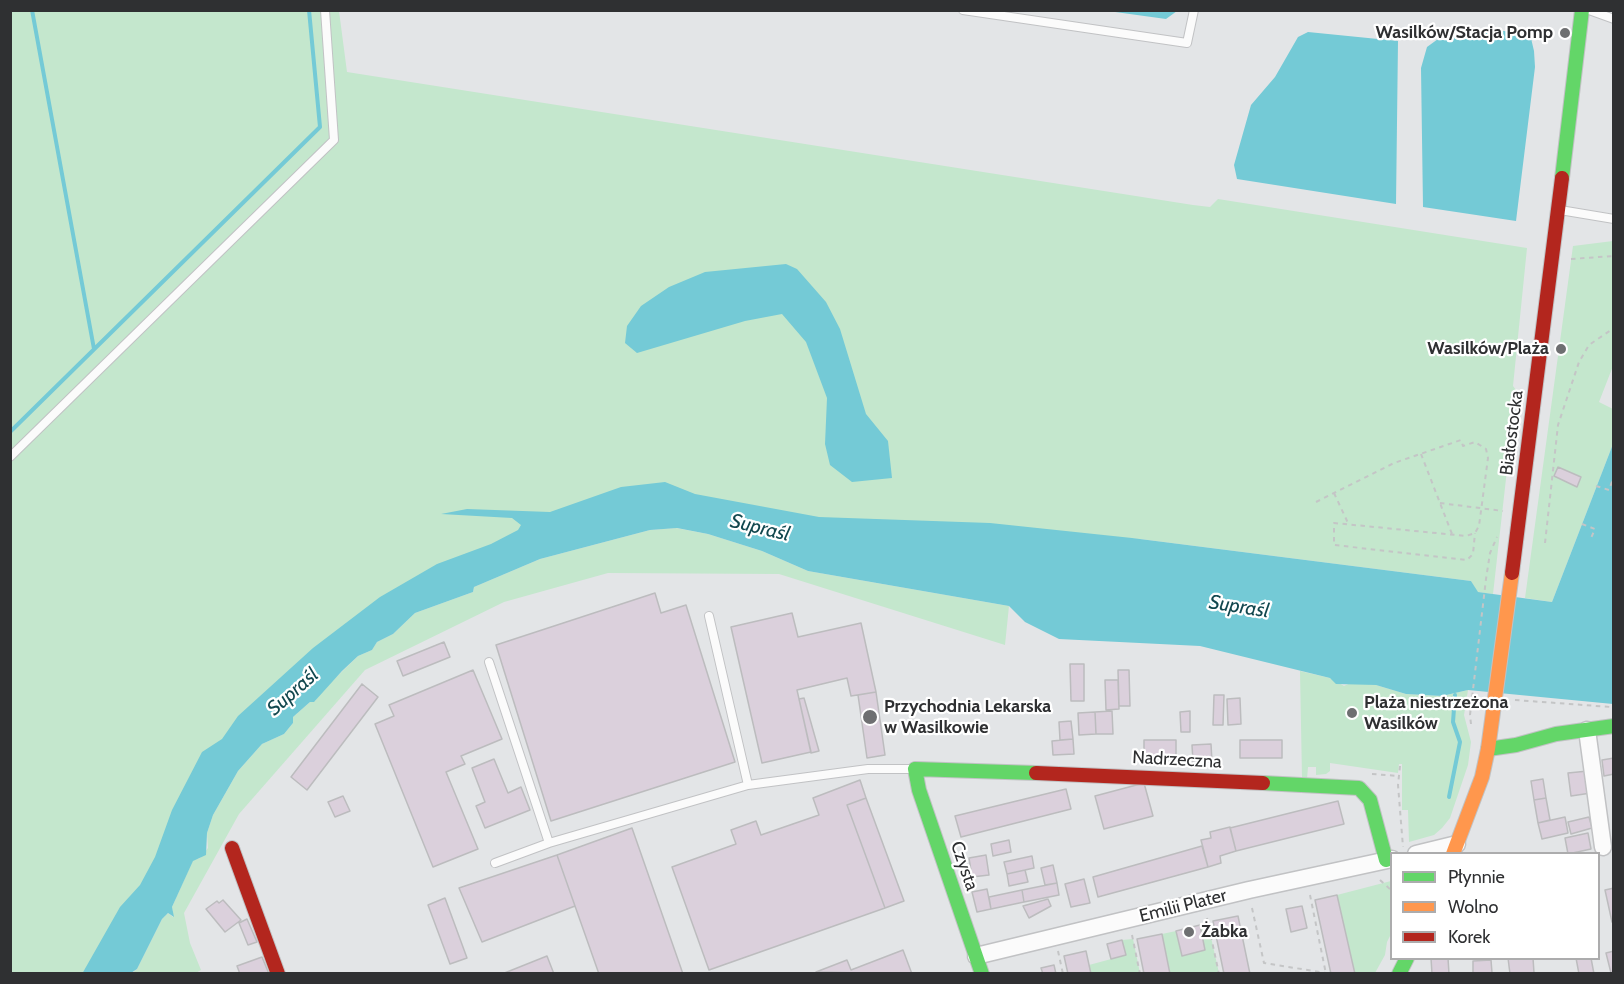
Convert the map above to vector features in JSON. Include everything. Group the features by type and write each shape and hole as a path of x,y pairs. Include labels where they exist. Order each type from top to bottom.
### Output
{"street":[{"name":"Białostocka","path":"1455,849 1482,777 1488,749 1559,210 1582,10"},
{"path":"1488,749 1515,745 1556,734 1614,726"},
{"path":"1587,730 1603,847"},
{"name":"Nadrzeczna","path":"915,769 1151,776 1287,785 1352,786 1370,800 1397,852"},
{"name":"Czysta","path":"915,769 919,789 982,974"},
{"path":"232,848 278,974"},
{"name":"Emilii Plater","path":"1427,852 1455,849"},
{"name":"Emilii Plater","path":"976,956 1390,857"},
{"path":"1399,974 1406,960"}],"lane":[{"path":"10,457 334,140 325,10"},
{"path":"963,10 1187,43 1194,10"},
{"path":"1589,10 1614,19"},
{"path":"1559,210 1614,219"},
{"path":"709,616 748,785"},
{"path":"489,662 549,843"},
{"path":"495,863 549,843 748,785 868,769 915,769"}],"path":[{"path":"1564,259 1614,256"},
{"path":"1545,543 1558,424 1579,362 1589,345 1614,328"},
{"path":"1316,502 1394,463 1461,440 1463,446 1475,442 1481,444 1488,458 1473,554 1462,560 1334,545 1334,523 1466,536 1475,533"},
{"path":"1421,454 1452,534"},
{"path":"1596,486 1609,490 1613,479"},
{"path":"1334,493 1348,523"},
{"path":"1440,503 1508,512"},
{"path":"1582,524 1595,529 1591,538"},
{"path":"1472,698 1485,579 1490,553 1498,535"},
{"path":"1518,700 1614,707"},
{"path":"1399,852 1400,766"},
{"path":"1380,880 1390,889"},
{"path":"1252,908 1264,963 1326,973 1310,895"},
{"path":"1207,918 1219,974"},
{"path":"1132,935 1140,974"},
{"path":"1058,951 1063,974"}],"green space":[{"path":"10,11 339,11 347,72 1193,205 1210,207 1218,199 1527,248 1513,386 1516,390 1493,594 1477,592 1471,581 1140,539 811,524 656,493 424,591 253,728 123,973 11,973"},
{"path":"1613,241 1613,366 1599,402 1613,409 1613,444 1552,602 1525,598 1573,246"},
{"path":"676,528 708,534 762,551 808,571 1009,606 1005,645 779,574 608,573 504,602 365,670 239,814 184,913 190,943 201,970 194,974 131,974 137,969 162,919 168,913 173,917 172,907 176,898 193,860 200,858 208,848 207,833 213,815 238,771 262,744 284,734 293,723 293,717 310,702 315,701 321,692 358,656 372,650 377,642 393,634 415,613 473,592 474,587 540,559 650,530"},
{"path":"1300,671 1330,678 1344,686 1353,682 1376,685 1406,694 1442,696 1468,690 1464,715 1471,742 1468,765 1450,818 1434,835 1409,842 1408,810 1402,810 1402,764 1399,764 1398,773 1330,763 1330,771 1326,774 1316,775 1316,767 1308,767 1307,779 1302,778"},
{"path":"1390,881 1390,936 1385,955 1375,973 1355,973 1337,895"},
{"path":"1208,924 1219,973 1170,973 1162,934 1176,931 1183,956 1205,950 1199,926"},
{"path":"1133,939 1140,973 1091,973 1089,965 1126,955 1122,940"}],"water":[{"path":"1108,11 1177,11 1166,19"},
{"path":"1495,30 1530,34 1534,51 1535,67 1516,221 1423,207 1421,68 1427,47 1438,39"},
{"path":"1308,32 1398,41 1396,204 1237,179 1234,165 1251,105 1275,77 1298,37"},
{"path":"786,264 797,269 826,302 840,329 866,414 888,441 892,478 852,482 830,465 825,444 827,398 806,342 782,314 745,321 637,353 625,343 627,326 641,306 669,287 705,272"},
{"name":"Supraśl","path":"1613,444 1613,704 1468,690 1442,696 1406,694 1376,685 1336,684 1330,678 1200,646 1059,639 1025,622 1009,606 808,571 762,551 708,534 677,528 650,530 540,559 474,587 473,592 415,613 393,634 377,642 372,650 358,656 314,702 310,702 293,717 293,723 284,734 262,744 238,771 213,815 207,833 206,855 193,861 172,907 174,917 168,913 162,919 137,969 131,973 82,974 120,907 140,885 155,857 172,810 202,752 222,739 238,716 313,648 380,597 437,564 491,544 518,530 521,525 512,518 441,514 467,509 550,512 621,487 665,482 695,494 819,517 990,523 1132,538 1471,581 1478,592 1552,602"}],"building":[{"path":"1558,467 1581,477 1577,487 1554,476"},
{"path":"655,593 661,613 686,605 735,762 551,821 496,645"},
{"path":"792,613 798,637 861,623 876,692 851,696 847,678 797,690 811,752 762,763 731,627"},
{"path":"444,642 450,657 403,676 397,661"},
{"path":"1070,664 1084,664 1084,701 1071,701"},
{"path":"473,670 502,739 461,756 465,764 446,772 478,849 433,867 375,724 394,716 389,705"},
{"path":"1118,670 1129,670 1130,706 1119,706"},
{"path":"1105,680 1118,680 1119,709 1106,710"},
{"path":"362,684 378,697 307,790 291,777"},
{"path":"876,692 885,755 867,758 858,695"},
{"path":"1214,695 1224,695 1223,725 1213,725"},
{"path":"804,698 819,751 811,753 799,699"},
{"path":"1240,698 1241,724 1228,725 1227,699"},
{"path":"1112,711 1113,734 1096,734 1095,712"},
{"path":"1190,711 1190,732 1181,732 1180,712"},
{"path":"1095,712 1096,734 1079,735 1078,713"},
{"path":"1071,721 1073,739 1060,740 1059,722"},
{"path":"1073,739 1074,754 1053,755 1052,741"},
{"path":"1144,740 1176,740 1176,759 1144,759"},
{"path":"1240,740 1282,740 1282,758 1240,758"},
{"path":"1211,744 1212,762 1193,762 1192,745"},
{"path":"1614,758 1614,774 1604,776 1602,760"},
{"path":"494,759 508,793 521,787 530,810 485,828 476,806 485,802 472,768"},
{"path":"1588,771 1591,793 1571,796 1568,773"},
{"path":"1543,779 1546,798 1534,800 1531,781"},
{"path":"860,780 866,798 847,805 885,908 709,970 672,867 736,844 731,830 756,821 761,835 819,815 813,798"},
{"path":"1144,783 1153,816 1104,829 1095,796"},
{"path":"1066,789 1071,809 961,837 955,816"},
{"path":"343,796 350,811 335,817 328,802"},
{"path":"866,798 904,901 885,908 847,805"},
{"path":"1546,798 1550,820 1538,823 1534,800"},
{"path":"1338,801 1344,824 1236,851 1230,828"},
{"path":"1565,817 1568,833 1542,839 1538,823"},
{"path":"1589,817 1592,828 1571,834 1568,822"},
{"path":"1230,827 1236,851 1220,856 1221,863 1208,867 1201,840 1211,838 1210,832"},
{"path":"632,828 683,974 599,974 557,855"},
{"path":"1588,833 1591,849 1568,852 1565,838"},
{"path":"1009,840 1011,852 993,856 991,844"},
{"path":"1202,846 1208,867 1098,897 1093,877"},
{"path":"557,855 575,906 482,942 459,888"},
{"path":"986,855 989,875 972,877 969,858"},
{"path":"1032,856 1034,868 1007,874 1004,862"},
{"path":"1053,865 1057,883 1045,885 1041,868"},
{"path":"1025,870 1028,882 1009,886 1007,874"},
{"path":"1084,879 1090,903 1071,907 1065,884"},
{"path":"1057,883 1059,895 1024,902 1022,890"},
{"path":"1614,888 1614,922 1612,922 1605,890"},
{"path":"987,889 991,909 977,912 972,892"},
{"path":"1022,890 1024,902 991,909 989,897"},
{"path":"1337,895 1355,974 1331,974 1315,900"},
{"path":"445,898 467,958 450,964 428,905"},
{"path":"1048,899 1051,906 1029,918 1023,906"},
{"path":"223,900 241,920 225,932 206,909 217,901 219,903"},
{"path":"1302,906 1307,928 1291,932 1286,909"},
{"path":"1238,916 1250,974 1224,974 1213,921"},
{"path":"247,919 257,942 248,945 239,923"},
{"path":"1200,925 1205,950 1182,956 1176,931"},
{"path":"1162,934 1170,974 1144,974 1137,939"},
{"path":"1122,940 1126,955 1111,959 1107,944"},
{"path":"903,950 912,974 816,972 847,960 851,970"},
{"path":"1086,951 1091,974 1068,974 1064,956"},
{"path":"1614,951 1614,972 1611,973 1606,953"},
{"path":"547,956 554,974 502,974"},
{"path":"262,957 269,974 240,974 237,966"},
{"path":"1431,960 1448,960 1449,974 1432,974"},
{"path":"1491,960 1492,973 1473,974 1473,961"},
{"path":"1508,960 1533,960 1534,973 1510,974"},
{"path":"1576,960 1591,960 1594,974 1579,974"},
{"path":"1054,965 1056,974 1043,974 1041,968"}],"waterway":[{"path":"32,10 94,349"},
{"path":"10,432 320,127 309,10"},
{"path":"1449,797 1460,742 1453,722 1455,695"}],"traffic: fast":[{"path":"1562,178 1582,10"},
{"path":"1488,749 1516,745 1556,734 1614,726"},
{"path":"982,974 919,790 915,769 1036,773"},
{"path":"1263,783 1359,788 1370,800 1386,860"},
{"path":"1399,974 1406,960"}],"traffic: slow":[{"path":"1454,852 1482,777 1488,749 1512,573"}],"traffic: jam":[{"path":"1512,573 1562,178"},
{"path":"1036,773 1263,783"},
{"path":"232,848 278,974"}],"place":[{"name":"Wasilków/Stacja Pomp","path":"1565,33"},
{"name":"Wasilków/Plaża","path":"1561,349"},
{"name":"Plaża niestrzeżona Wasilków","path":"1352,713"},
{"name":"Przychodnia Lekarska w Wasilkowie","path":"870,717"},
{"name":"Żabka","path":"1189,932"}]}
